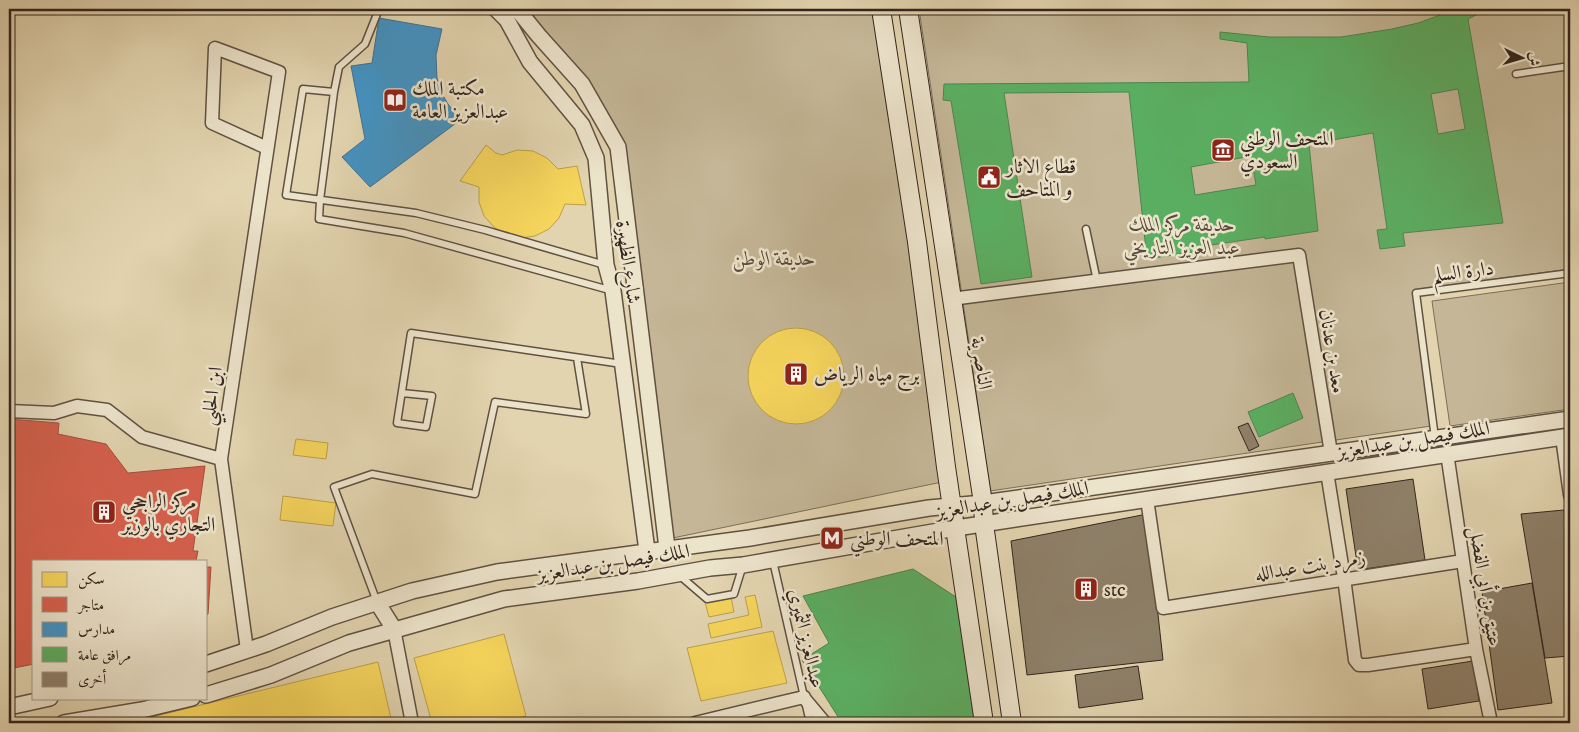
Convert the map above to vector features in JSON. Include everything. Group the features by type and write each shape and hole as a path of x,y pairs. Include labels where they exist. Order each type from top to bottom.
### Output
{"main road":[{"path":"881,9 917,242 945,457 984,723"},
{"name":"الناصرية","path":"908,9 983,503 984,524 1012,723"},
{"path":"917,242 921,254 924,257 932,258 936,257 941,251 942,238"}],"street":[{"name":"شارع الظهيرة","path":"496,9 506,20 530,62 582,125 596,158 606,265 613,291 646,551"},
{"name":"شارع الظهيرة","path":"517,9 582,84 618,147 667,548"},
{"name":"ابن الحلبي","path":"247,650 221,459 279,72 216,48 212,123 267,148"},
{"name":"معد بن عدنان","path":"1097,281 1299,255 1331,453"},
{"path":"951,299 1097,281"},
{"path":"9,411 54,414 77,406 107,410 142,437 221,459"},
{"name":"الملك فيصل بن عبدالعزيز","path":"208,663 377,602 412,591 497,572 750,538 929,508 983,503 1570,419"},
{"name":"الملك فيصل بن عبدالعزيز","path":"208,694 271,674 349,643 504,599 710,568 743,565 956,528 1566,436"},
{"path":"1566,436 1570,495"},
{"name":"عتيق بن أبي الفضل","path":"1447,453 1476,649 1491,723"},
{"path":"1327,472 1355,660 1359,665 1476,649"},
{"name":"زمرد بنت عبدالله","path":"1147,499 1163,608 1344,578 1463,561"},
{"path":"377,602 394,629 412,723"},
{"path":"694,723 804,698 825,723"},
{"path":"9,707 41,700"},
{"path":"64,723 142,710 184,700"}],"lane":[{"path":"379,9 365,44 339,67 334,92 319,219 404,233 613,291"},
{"path":"1516,74 1570,66"},
{"path":"334,92 303,89 286,195 416,213 485,230 606,265"},
{"path":"1086,230 1097,281"},
{"name":"دارة السلم","path":"1435,439 1416,293 1570,273"},
{"path":"402,393 432,396 426,428 397,424 402,393 412,333 623,364"},
{"path":"377,602 334,487 372,474 476,494 495,402 586,414 576,358"},
{"name":"عبدالعزيز الثميري","path":"773,559 810,723"},
{"path":"678,574 707,599 734,594 743,565"}],"green space":[{"name":"حديقة الوطن","path":"516,9 878,9 942,482 668,539 616,147 580,84"},
{"name":"حديقة مركز الملك عبد العزيز التاريخي","path":"919,9 1570,9 1570,269 1419,289 1431,426 990,491"},
{"path":"1570,282 1570,409 1450,426 1432,301"}],"building: سكن":[{"path":"486,145 502,155 517,150 533,151 547,158 558,169 577,166 586,205 565,204 559,218 549,229 535,236 521,238 506,235 494,227 484,216 479,202 479,187 460,181"},
{"name":"برج مياه الرياض","path":"796,328 814,331 830,342 841,358 844,376 841,394 830,410 814,421 796,424 778,421 762,410 751,394 748,376 751,358 762,342 778,331"},
{"path":"296,439 328,443 326,459 293,455"},
{"path":"283,496 336,503 333,526 280,520"},
{"path":"755,595 762,627 711,638 708,624 749,615 745,597"},
{"path":"731,597 734,612 709,617 705,602"},
{"path":"773,631 787,683 701,701 687,648"},
{"path":"504,634 526,716 499,723 432,723 414,658"},
{"path":"378,662 392,723 127,723"}],"building: متاجر":[{"name":"مركز الراجحي التجاري بالوزير","path":"9,419 59,423 58,434 106,444 128,473 205,466 193,551 198,551 196,560 32,560 32,664 9,669"},
{"path":"208,567 211,567 208,614"}],"building: مدارس":[{"path":"379,18 442,29 436,55 437,78 442,94 448,104 456,114 463,118 370,187 342,157 365,139 351,66 372,63"}],"building: مرافق عامة":[{"name":"المتحف الوطني السعودي","path":"1457,9 1488,9 1468,19 1503,223 1403,233 1405,246 1380,249 1377,230 1387,229 1373,133 1309,144 1318,231 1198,247 1199,251 1147,259 1129,92 1004,93 1032,277 981,284 951,101 943,100 944,84 1249,82 1247,43 1220,39 1220,32 1269,37 1341,37 1418,23","holes":["1458,89 1465,129 1438,134 1431,94","1251,156 1256,185 1195,195 1191,167"]},
{"path":"1293,393 1303,418 1259,437 1248,412"},
{"name":"المتحف الوطني","path":"913,569 956,597 975,723 842,723 802,660 829,643 803,596"}],"building: أخرى":[{"path":"1248,423 1259,446 1249,451 1238,427"},
{"path":"1413,479 1425,560 1358,570 1346,489"},
{"path":"1564,510 1570,553 1570,656 1545,658 1521,514"},
{"name":"stc","path":"1147,514 1163,660 1027,675 1011,541"},
{"path":"1532,583 1552,703 1498,710 1482,592"},
{"path":"1473,661 1479,701 1428,709 1422,669"},
{"path":"1138,666 1143,699 1079,708 1075,675"}],"place":[{"name":"مكتبة الملك عبدالعزيز العامة","path":"395,100"},
{"name":"المتحف الوطني السعودي","path":"1223,150"},
{"name":"قطاع الاثار و المتاحف","path":"989,177"},
{"name":"برج مياه الرياض","path":"796,374"},
{"name":"مركز الراجحي التجاري بالوزير","path":"104,512"},
{"name":"المتحف الوطني","path":"832,538"},
{"name":"stc","path":"1086,589"}]}
